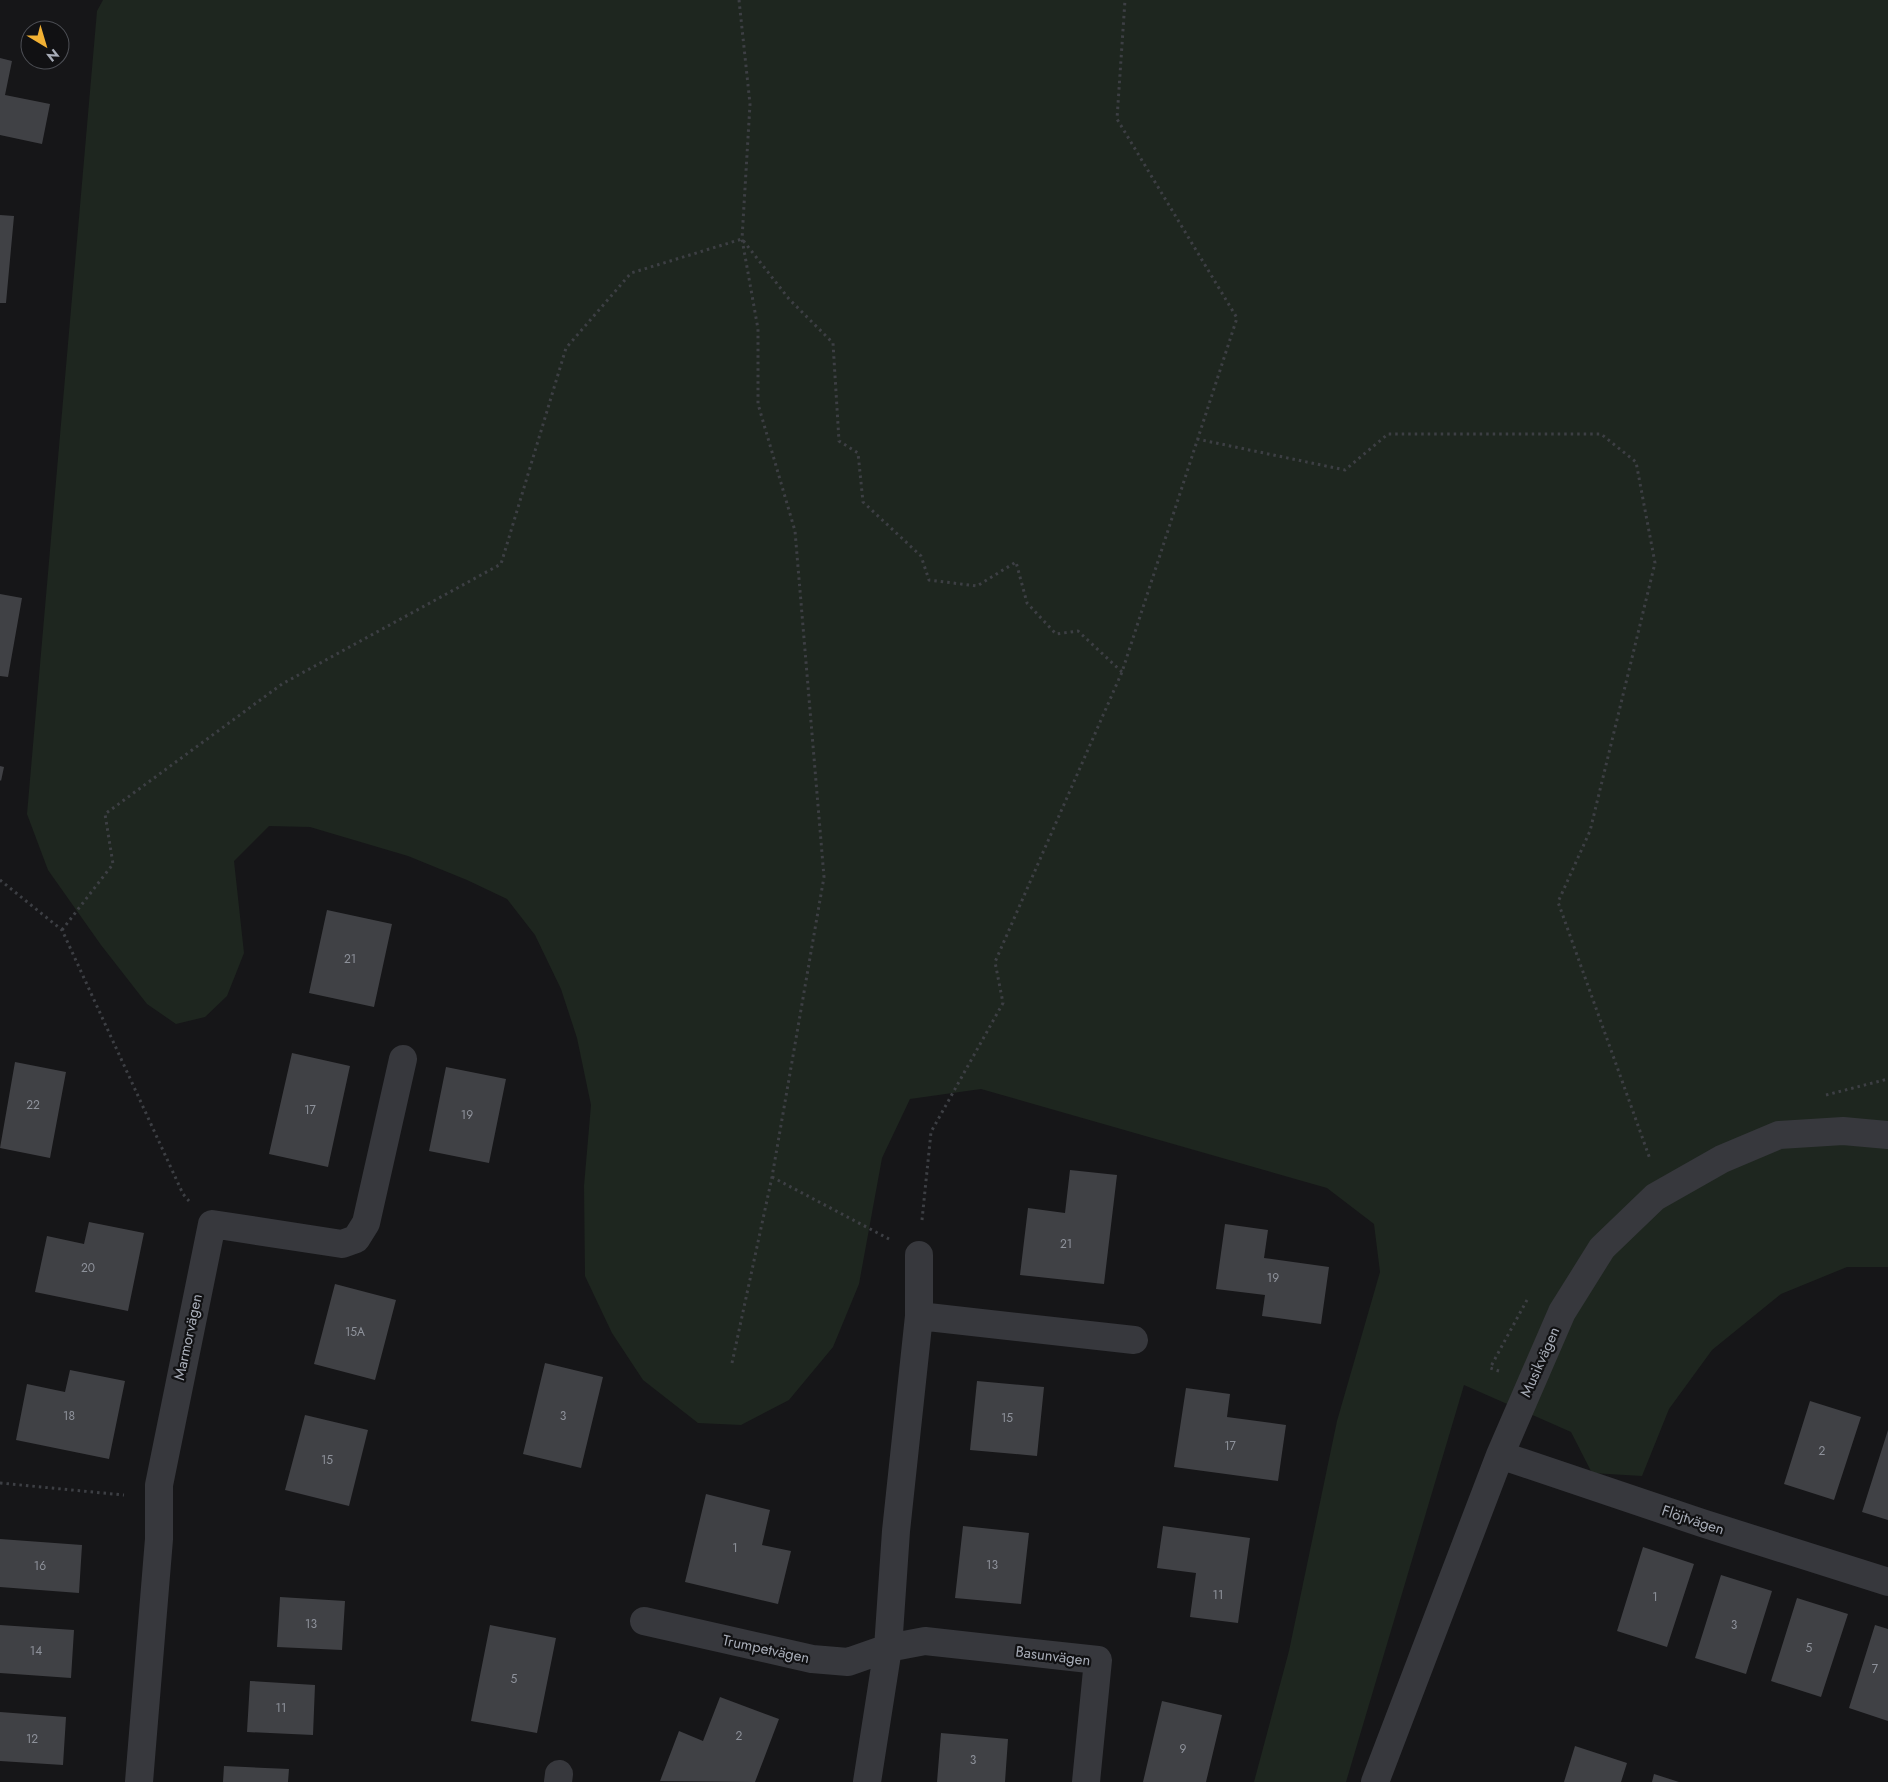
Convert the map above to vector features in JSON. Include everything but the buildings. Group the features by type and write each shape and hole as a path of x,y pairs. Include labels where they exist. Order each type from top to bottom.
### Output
{"street":[{"path":"212,1224 342,1244 356,1238 366,1223 403,1059"},
{"name":"Musikvägen","path":"1375,1782 1500,1455 1562,1312 1602,1248 1655,1197 1722,1159 1779,1135 1843,1131 1888,1135"},
{"name":"Marmorvägen","path":"139,1782 159,1539 159,1485 212,1224"},
{"path":"867,1782 888,1648 896,1531 919,1316 919,1254"},
{"path":"919,1316 1134,1340"},
{"name":"Flöjtvägen","path":"1500,1455 1702,1524 1888,1582"},
{"name":"Trumpetvägen","path":"644,1621 812,1659 848,1662 888,1648"},
{"name":"Basunvägen","path":"888,1648 924,1641 1098,1660 1086,1782"}],"path":[{"path":"732,1363 772,1177 824,877 795,531 758,404 758,329 742,239 750,104 739,0"},
{"path":"772,1177 919,1254 931,1132 1003,1003 995,962 1122,672 1237,318 1117,119 1125,0"},
{"path":"742,239 789,299 833,343 839,441 858,454 863,502 921,556 929,580 977,586 1016,562 1027,603 1056,634 1078,631 1122,672"},
{"path":"62,930 113,864 105,814 282,684 502,564 566,348 631,273 742,239"},
{"path":"1198,439 1346,470 1388,434 1601,434 1636,462 1655,563 1590,831 1558,902 1651,1162"},
{"path":"0,880 62,930 183,1194 212,1224"},
{"path":"0,1482 159,1498"}],"shaded area":[{"path":"103,0 1888,0 1888,1267 1847,1267 1781,1294 1712,1350 1669,1409 1642,1476 1592,1473 1571,1432 1464,1385 1346,1782 1254,1782 1289,1651 1337,1421 1380,1272 1374,1224 1327,1188 981,1089 910,1099 882,1158 859,1284 833,1347 789,1400 741,1425 698,1423 643,1380 612,1333 585,1276 584,1186 591,1105 577,1038 561,989 535,935 507,899 408,856 310,827 269,826 234,861 244,953 227,996 205,1017 176,1024 147,1004 101,945 48,870 27,814 97,11"}]}
